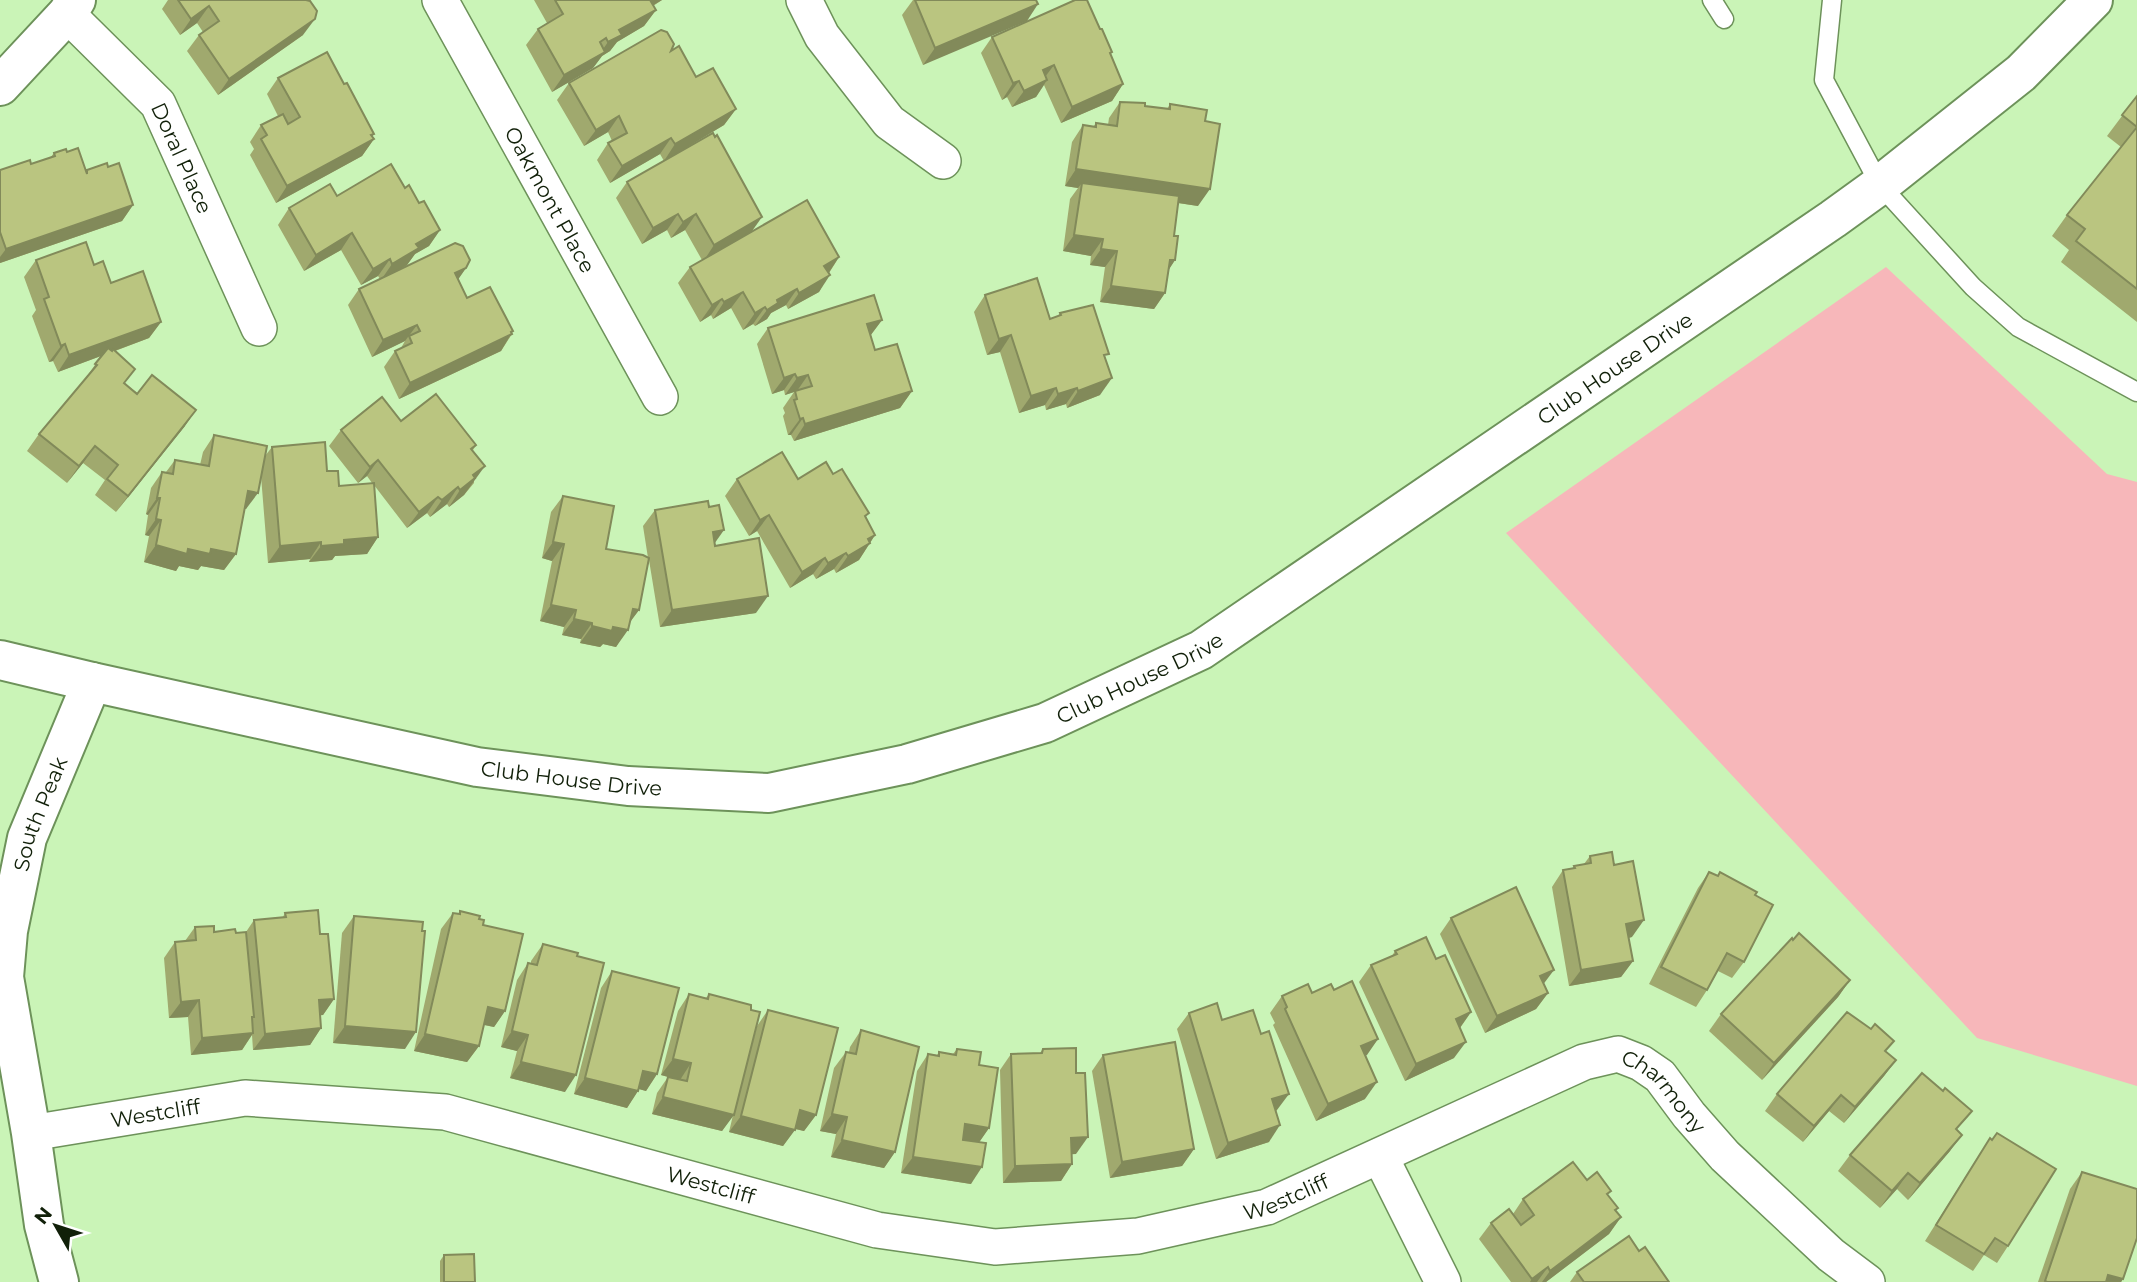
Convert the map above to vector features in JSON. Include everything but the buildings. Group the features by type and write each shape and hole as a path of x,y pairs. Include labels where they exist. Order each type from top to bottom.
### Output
{"street":[{"name":"Oakmont Place","path":"440,0 660,397"},
{"path":"804,0 822,36 889,122 943,161"},
{"name":"Club House Drive","path":"0,660 477,767 628,786 768,793 907,764 1045,723 1201,650 1880,185 2021,73 2093,0"},
{"path":"0,86 72,7"},
{"name":"Doral Place","path":"72,7 158,104 259,328"},
{"name":"South Peak","path":"59,1282 44,1225 32,1133 4,977 8,931 27,838 92,682"},
{"name":"Charmony","path":"1380,1156 1584,1062 1618,1054 1641,1063 1660,1076 1725,1156 1831,1255 1867,1282"},
{"name":"Westcliff","path":"32,1133 245,1098 445,1112 877,1230 995,1247 1138,1236 1267,1207 1380,1156"},
{"path":"1380,1156 1443,1282"}],"lane":[{"path":"1712,0 1724,19"},
{"path":"1832,0 1824,80 1880,185 1973,288 2018,327 2137,392"}],"shaded area":[{"path":"1886,267 2107,474 2137,482 2137,1086 1977,1038 1506,533"}]}
